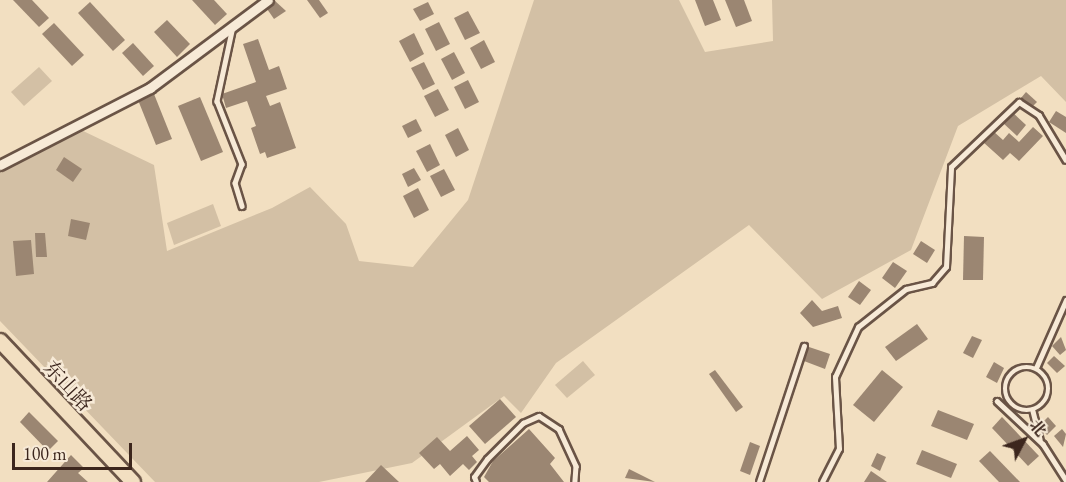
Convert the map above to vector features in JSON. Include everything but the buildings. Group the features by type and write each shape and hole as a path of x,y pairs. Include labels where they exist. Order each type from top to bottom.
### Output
{"main road":[{"name":"东山路","path":"0,341 133,482"}],"street":[{"path":"0,165 150,88 232,31 268,0"}],"lane":[{"path":"232,31 217,101 242,164 235,183 242,206"},
{"path":"822,482 839,449 835,378 858,327 906,289 932,283 946,267 951,167 1019,102 1039,115 1066,160"},
{"path":"1036,368 1066,300"},
{"path":"759,482 804,346"},
{"path":"1036,368 1044,372 1049,390 1041,406 1033,411 1018,412 1004,390 1014,371 1036,368"},
{"path":"997,401 1043,444"},
{"path":"1033,411 1034,428 1066,480"},
{"path":"476,482 474,477 487,459 524,423 539,416 559,429 576,466 575,482"}],"shaded area":[{"path":"534,0 679,0 705,52 773,41 772,0 1066,0 1066,102 1041,76 958,126 911,250 822,299 749,225 556,363 521,413 504,396 412,463 319,482 155,482 0,321 0,170 79,129 154,165 167,251 272,208 310,187 346,224 359,261 413,267 468,200"},
{"path":"39,67 52,81 24,106 11,92"},
{"path":"213,204 221,226 174,245 167,223"},
{"path":"583,361 595,375 567,398 555,385"}]}
